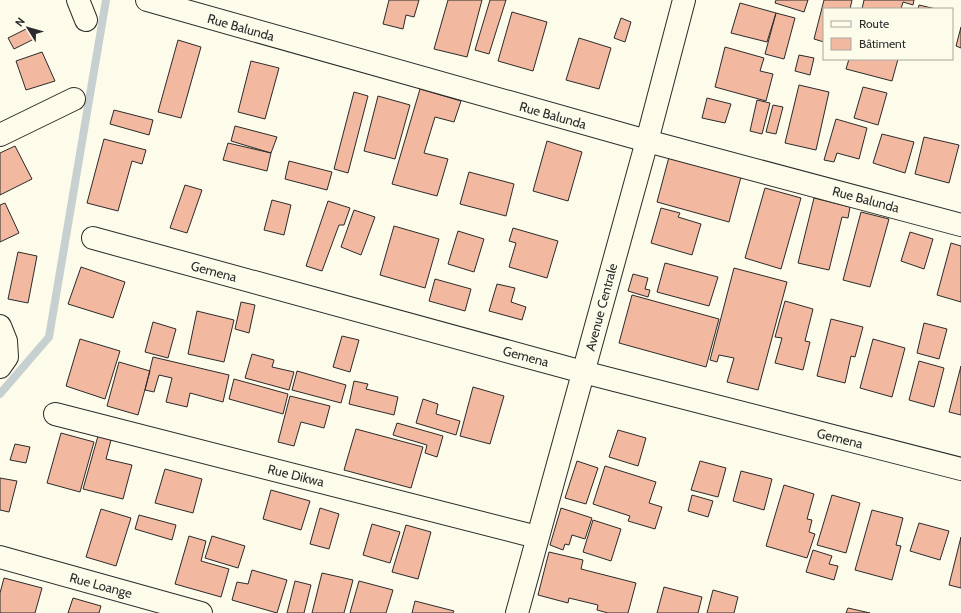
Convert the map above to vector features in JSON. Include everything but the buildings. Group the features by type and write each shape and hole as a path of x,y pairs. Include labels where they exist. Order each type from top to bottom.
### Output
{"street":[{"path":"78,0 86,20"},
{"name":"Rue Balunda","path":"147,0 647,141 961,225"},
{"name":"Avenue Centrale","path":"519,613 538,537 647,141 684,0"},
{"path":"0,135 74,99"},
{"name":"Gemena","path":"93,238 583,372 961,469"},
{"path":"0,326 6,341 4,362"},
{"name":"Rue Dikwa","path":"54,414 538,537"},
{"name":"Rue Loange","path":"0,557 201,613"}],"waterway":[{"path":"0,394 49,337 106,0"}]}
